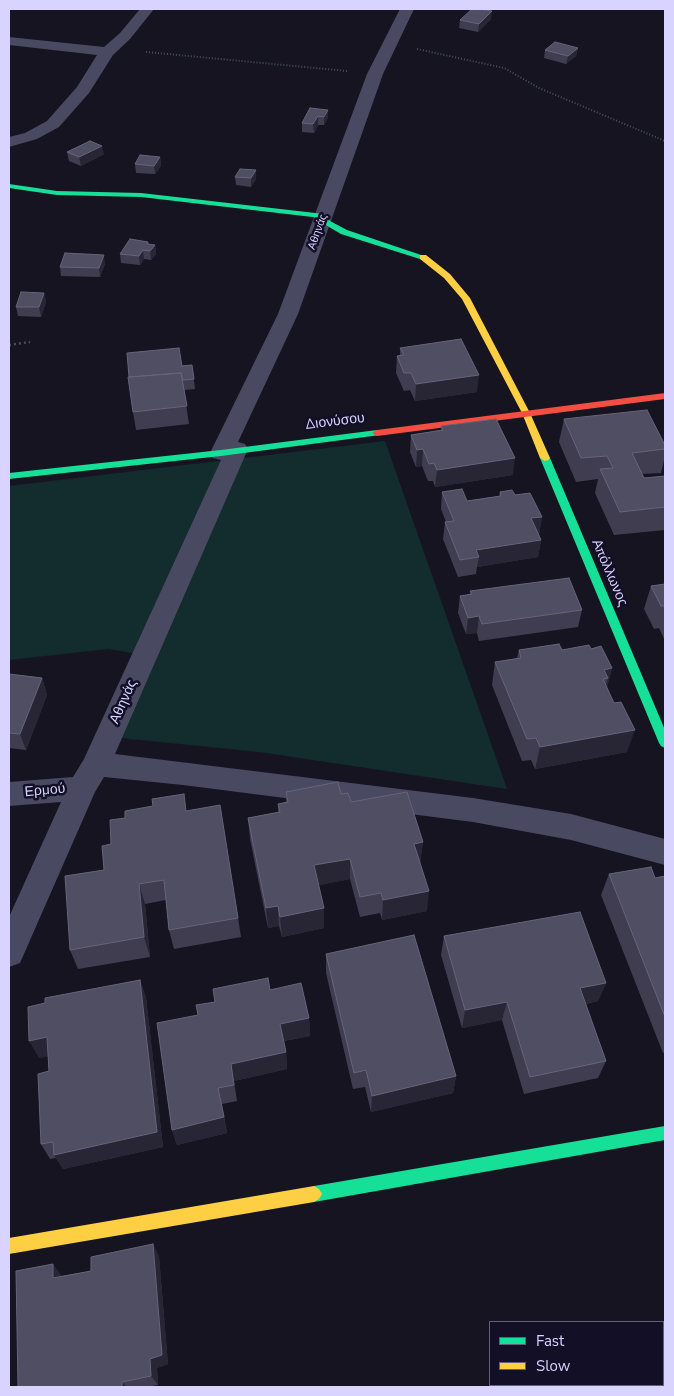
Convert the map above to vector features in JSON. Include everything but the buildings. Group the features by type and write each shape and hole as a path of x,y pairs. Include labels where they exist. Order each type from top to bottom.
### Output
{"street":[{"path":"9,142 31,136 53,124 83,90 110,49 136,24 148,9"},
{"name":"Αθηνάς","path":"9,952 89,776 288,314 375,74 407,9"},
{"path":"9,42 110,49"},
{"path":"9,186 57,193 141,195 324,216"},
{"name":"Απόλλωνος","path":"324,216 327,222 344,232 417,254 428,260 447,276 466,298 526,414 665,744"},
{"name":"Διονύσου","path":"9,476 229,451 665,396"},
{"name":"Ερμού","path":"9,794 89,776 202,775 473,810 571,827 665,852"},
{"path":"9,1246 665,1133"}],"path":[{"path":"388,48 434,52 504,68 557,96 665,141"},
{"path":"110,49 375,74"},
{"path":"9,345 30,342"}],"green space":[{"path":"385,441 507,789 259,752 121,738 155,657 108,649 9,660 9,486"}],"traffic: fast":[{"path":"9,186 57,193 141,195 324,216 327,222 344,232 423,257"},
{"path":"9,476 221,453 377,433"},
{"path":"545,458 665,743"},
{"path":"314,1194 665,1133"}],"traffic: slow":[{"path":"423,257 447,276 466,298 526,413 545,458"},
{"path":"9,1246 314,1194"}],"traffic: jam":[{"path":"377,433 665,396"}]}
